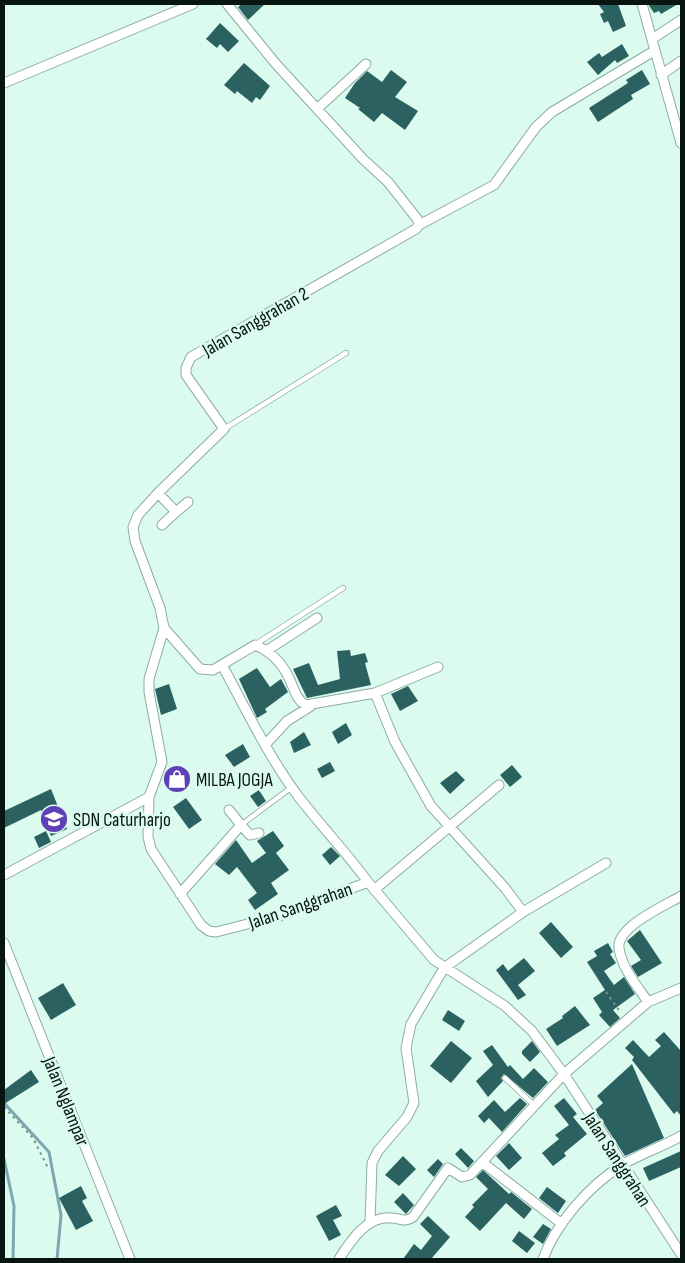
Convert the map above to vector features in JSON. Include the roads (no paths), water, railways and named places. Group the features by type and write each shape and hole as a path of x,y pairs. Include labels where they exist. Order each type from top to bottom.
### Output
{"street":[{"path":"227,4 317,110 363,159 388,182 418,220 419,225 494,185 536,128 552,112 654,51"},
{"path":"642,4 681,143"},
{"path":"4,83 189,5"},
{"path":"652,39 681,20"},
{"path":"661,75 681,61"},
{"path":"317,110 366,64"},
{"name":"Jalan Sanggrahan 2","path":"224,429 186,375 186,368 191,357 416,229 419,225"},
{"path":"4,876 149,797 162,762 149,692 149,680 164,628 160,608 135,541 134,527 138,515 158,492 224,429"},
{"path":"158,492 176,512"},
{"path":"162,525 188,502"},
{"path":"266,651 317,618"},
{"path":"164,628 200,669 212,670 255,645 266,651 283,667 299,699 311,706"},
{"path":"222,665 265,745 292,787 346,852 368,882"},
{"path":"265,745 287,721 311,706 376,692 438,666"},
{"path":"376,692 395,742 431,806 523,912"},
{"path":"374,890 500,785"},
{"name":"Jalan Sanggrahan","path":"149,797 148,837 151,849 201,925 209,930 216,932 279,916 368,882 434,960 444,968 476,985 505,1006 532,1030 564,1074 622,1166 681,1254"},
{"path":"229,810 250,835 259,833"},
{"path":"180,894 241,825"},
{"path":"370,1223 372,1163 378,1151 407,1118 414,1103 407,1056 408,1030 444,968 523,912 606,862"},
{"path":"648,1002 623,962 618,946 621,937 648,915 681,896"},
{"name":"Jalan Nglampar","path":"4,943 6,958 130,1259"},
{"path":"339,1259 356,1235 370,1223 382,1218 409,1220 444,1171 450,1168 466,1177 564,1074 648,1002 681,988"},
{"path":"543,1259 549,1244 562,1224 593,1189 622,1166 680,1140"},
{"path":"482,1162 562,1224"}],"lane":[{"path":"224,429 346,353"},
{"path":"255,645 343,588"},
{"path":"241,825 292,787"},
{"path":"504,1078 535,1106"}],"waterway":[{"path":"4,1103 49,1152 61,1215 57,1259"},
{"path":"4,1159 14,1206 13,1259"}],"place":[{"name":"MILBA JOGJA","path":"177,779"},
{"name":"SDN Caturharjo","path":"54,819"}]}
